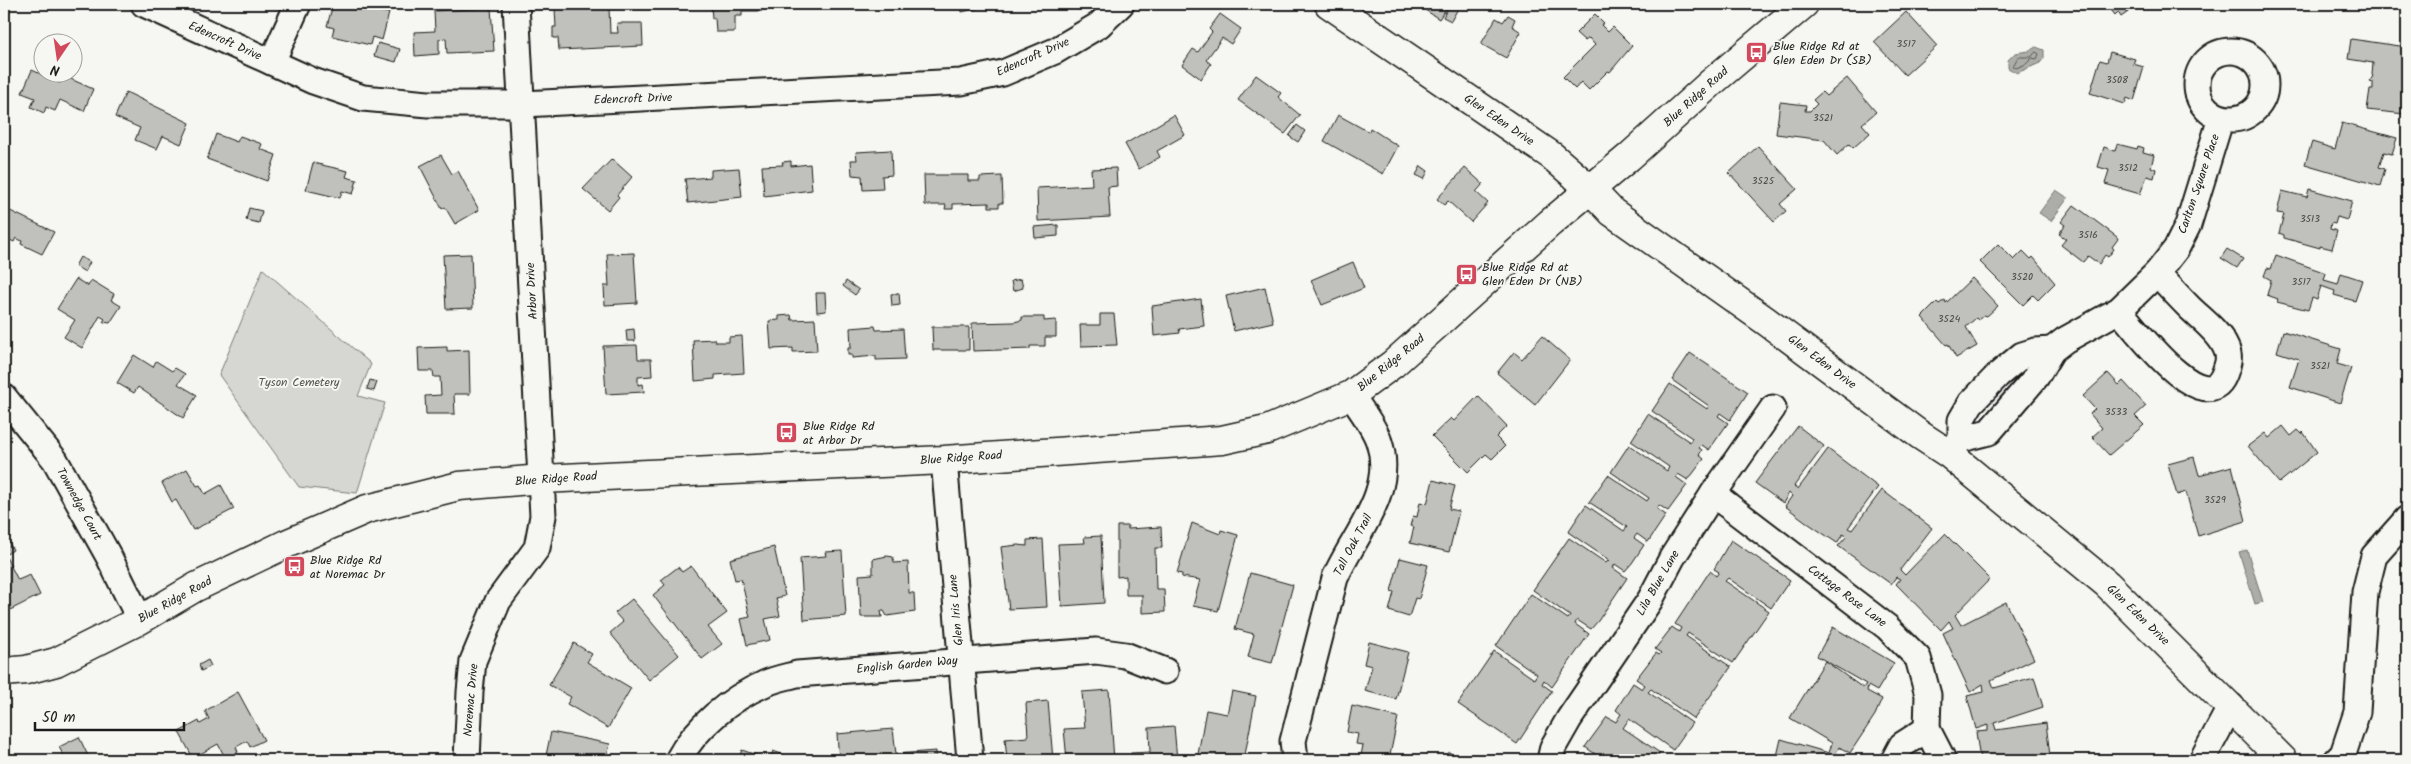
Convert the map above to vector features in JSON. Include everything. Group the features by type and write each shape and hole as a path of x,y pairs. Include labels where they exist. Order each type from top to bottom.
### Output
{"main road":[{"name":"Glen Eden Drive","path":"1329,4 1552,156 1590,189 1612,212 1766,321 1920,435 1955,446 2107,584 2283,760"},
{"name":"Blue Ridge Road","path":"4,672 26,670 56,662 140,620 196,587 286,544 368,509 458,486 542,478 944,460 1222,440 1267,430 1351,395 1393,364 1712,82 1804,4"}],"street":[{"name":"Edencroft Drive","path":"144,4 313,81 364,98 428,104 523,104 961,82 1003,73 1055,51 1099,25 1121,4"},
{"path":"272,62 298,4"},
{"name":"Arbor Drive","path":"516,4 523,104 542,478"},
{"name":"Carlton Square Place","path":"1955,446 1989,432 2036,377 2052,350 2064,340 2119,310 2157,274 2176,249 2188,225 2221,118"},
{"path":"2119,310 2174,372 2187,382 2198,387 2211,387 2222,380 2229,362 2224,344 2157,274"},
{"name":"Carlton Square Place","path":"1955,446 1961,420 1971,402 1998,375 2022,355 2035,351 2052,350"},
{"name":"Tall Oak Trail","path":"1296,760 1293,741 1335,578 1343,558 1370,514 1381,481 1383,466 1379,441 1351,395"},
{"name":"Townedge Court","path":"4,396 55,460 109,557 140,620"},
{"name":"Lila Blue Lane","path":"1550,760 1553,747 1569,719 1650,600 1672,558 1713,494 1773,408"},
{"name":"Glen Iris Lane","path":"944,460 970,760"},
{"name":"Noremac Drive","path":"467,760 470,692 474,661 498,601 537,548 543,516 542,478"},
{"name":"Cottage Rose Lane","path":"1713,494 1887,627 1918,658 1928,695 1927,729 1943,760"},
{"path":"2337,760 2343,754 2357,712 2365,592 2374,556 2407,518"},
{"name":"English Garden Way","path":"678,760 684,748 706,724 737,699 764,684 797,674 1096,651 1125,655 1165,671"},
{"path":"2202,760 2231,706"},
{"path":"1894,760 1902,745 1927,729"}],"green space":[{"name":"Tyson Cemetery","path":"263,269 371,364 358,396 385,403 357,493 299,487 219,375"}],"water":[{"path":"2036,47 2044,50 2044,58 2040,63 2017,73 2008,68 2008,60 2015,53 2029,51"},
{"path":"2056,190 2068,198 2051,221 2039,213"},
{"path":"2247,550 2263,602 2255,604 2239,552"}],"building":[{"path":"333,4 380,4 378,11 389,13 382,40 372,37 370,45 332,36 334,28 327,26"},
{"path":"711,4 762,4 762,11 742,11 742,16 735,16 735,32 716,32 715,18 712,19"},
{"path":"961,4 996,4 962,12"},
{"path":"1406,4 1449,4 1439,19 1419,6 1416,10"},
{"path":"1450,4 1460,5 1451,21 1443,17"},
{"path":"2111,4 2133,4 2135,7 2121,17 2118,12 2115,15 2109,7"},
{"path":"609,7 610,33 618,33 617,23 642,23 643,46 559,50 558,38 553,38 553,27 556,27 555,9"},
{"path":"491,8 494,51 447,53 446,38 439,39 439,54 415,56 414,32 435,31 434,11"},
{"path":"1906,12 1937,46 1905,75 1874,42"},
{"path":"1220,14 1241,29 1231,44 1222,38 1206,60 1211,64 1201,79 1182,65 1193,49 1198,52 1212,32 1209,29"},
{"path":"1595,14 1604,23 1601,25 1608,32 1613,27 1632,46 1610,72 1608,71 1589,90 1581,82 1575,89 1563,77 1595,45 1589,38 1585,41 1576,33"},
{"path":"1508,15 1515,19 1512,26 1521,32 1506,58 1481,44 1496,18 1503,22"},
{"path":"2351,39 2407,47 2405,114 2367,110 2370,89 2373,89 2373,82 2370,81 2373,76 2373,63 2348,59"},
{"path":"378,43 400,49 396,62 374,56"},
{"path":"2110,52 2135,59 2133,64 2144,67 2134,101 2127,98 2125,104 2090,93 2100,60 2107,62"},
{"path":"32,70 32,82 77,82 93,89 84,111 60,100 55,111 46,107 44,113 31,107 35,98 22,93"},
{"path":"1256,75 1281,93 1278,97 1300,115 1285,134 1238,100"},
{"path":"1847,78 1876,112 1862,124 1870,133 1853,148 1849,144 1837,155 1824,140 1776,134 1780,102 1806,105 1805,111 1810,111 1817,104 1813,100 1822,92 1826,96"},
{"path":"126,92 190,123 181,144 163,136 157,149 135,140 140,128 115,117"},
{"path":"1174,115 1185,135 1157,151 1160,157 1139,169 1125,144"},
{"path":"1338,115 1369,132 1370,128 1398,146 1383,174 1324,141"},
{"path":"2342,123 2397,138 2392,154 2384,152 2379,167 2385,169 2380,186 2305,164 2312,142 2335,149"},
{"path":"1297,125 1305,131 1298,142 1289,136"},
{"path":"216,134 237,142 240,136 262,144 260,149 276,155 267,181 207,159"},
{"path":"2117,144 2137,149 2138,146 2144,148 2143,152 2154,155 2151,167 2156,169 2154,178 2147,176 2140,194 2105,184 2109,170 2098,167 2104,147 2115,151"},
{"path":"1758,146 1797,189 1780,204 1786,211 1774,222 1729,173"},
{"path":"891,150 892,175 882,176 883,189 863,190 862,176 852,175 851,160 857,160 856,152"},
{"path":"441,155 452,174 458,171 479,210 455,224 445,207 442,209 420,166"},
{"path":"612,159 632,177 617,195 619,197 608,210 583,189"},
{"path":"791,161 791,166 810,164 812,190 764,196 762,166 783,165 782,162"},
{"path":"313,163 348,171 346,177 357,180 353,194 342,191 340,198 306,190"},
{"path":"1421,166 1428,171 1424,179 1416,175"},
{"path":"739,168 742,197 688,203 685,179 711,177 711,170"},
{"path":"1116,168 1117,186 1108,187 1110,217 1038,221 1037,188 1092,185 1091,169"},
{"path":"1465,168 1483,184 1476,192 1488,203 1471,222 1448,201 1444,205 1437,199"},
{"path":"924,175 968,175 968,181 980,181 980,177 1002,176 1003,203 999,203 999,207 989,207 989,203 953,204 953,209 945,209 946,205 925,205"},
{"path":"2309,189 2352,201 2347,220 2337,217 2335,224 2331,223 2330,229 2337,231 2332,249 2320,246 2320,248 2284,238 2284,235 2279,233 2284,214 2277,213 2282,191 2307,197"},
{"path":"2074,205 2118,239 2108,257 2105,255 2099,264 2088,256 2083,262 2061,245 2066,239 2059,234 2065,225 2061,222"},
{"path":"4,208 54,232 42,254 21,244 22,241 16,238 14,242 4,237"},
{"path":"249,208 262,211 259,223 246,220"},
{"path":"1058,225 1058,236 1035,238 1034,227"},
{"path":"1998,244 2014,260 2023,251 2031,259 2033,257 2055,283 2038,300 2033,295 2023,305 1980,262"},
{"path":"2227,249 2243,259 2237,268 2221,258"},
{"path":"634,253 637,303 605,305 604,286 609,286 607,254"},
{"path":"471,254 473,308 446,309 443,255"},
{"path":"2276,255 2326,273 2324,280 2338,284 2341,273 2362,280 2355,301 2334,295 2335,291 2321,286 2317,300 2312,298 2308,310 2277,302 2278,299 2267,295 2271,280 2264,276 2267,268 2271,269"},
{"path":"80,257 90,262 85,272 75,266"},
{"path":"1353,262 1364,288 1322,305 1311,280"},
{"path":"1972,278 1998,306 1987,316 1984,315 1978,320 1976,318 1966,327 1977,346 1956,358 1948,344 1946,345 1922,317 1937,302 1939,304 1945,300 1946,303"},
{"path":"76,279 88,286 91,280 114,294 111,300 121,306 110,323 103,322 105,319 100,316 82,348 64,337 75,320 57,309"},
{"path":"1021,279 1023,288 1013,291 1011,281"},
{"path":"846,281 859,290 855,295 843,286"},
{"path":"1265,287 1273,322 1234,331 1226,296"},
{"path":"816,293 825,293 826,311 817,312"},
{"path":"899,293 900,305 892,306 891,294"},
{"path":"1201,299 1204,326 1179,329 1180,333 1154,336 1152,306"},
{"path":"1100,314 1114,314 1117,345 1081,346 1080,325 1100,325"},
{"path":"791,315 792,320 815,319 817,351 793,352 793,348 771,349 769,321 779,320 779,316"},
{"path":"1022,317 1044,317 1044,321 1056,320 1056,337 1045,337 1045,346 1030,346 1030,349 973,351 972,323 1014,322 1022,320"},
{"path":"875,326 876,330 903,329 905,359 876,360 876,356 852,358 852,355 848,355 848,348 851,348 850,328"},
{"path":"932,327 969,327 969,350 933,350"},
{"path":"634,329 635,341 627,341 626,330"},
{"path":"2283,331 2341,349 2337,364 2351,368 2340,403 2290,387 2299,359 2277,352"},
{"path":"742,336 744,373 715,375 715,379 695,381 693,340 715,339 716,342 729,342 729,337"},
{"path":"1542,336 1570,360 1535,405 1497,373 1514,352 1522,359"},
{"path":"637,345 638,359 651,359 652,376 638,377 638,385 643,384 644,392 606,394 603,346"},
{"path":"447,347 447,351 469,350 470,394 454,394 455,414 426,414 425,396 441,395 440,377 434,377 433,371 419,371 418,348"},
{"path":"1690,353 1748,392 1730,420 1720,413 1718,416 1728,423 1709,450 1702,445 1699,448 1702,450 1699,455 1704,459 1688,480 1678,474 1676,477 1687,485 1668,511 1659,505 1657,509 1666,515 1648,542 1637,534 1634,538 1644,545 1632,563 1625,571 1615,564 1613,568 1627,578 1598,621 1591,629 1577,620 1575,624 1589,634 1552,687 1544,680 1542,684 1552,691 1517,744 1458,704 1494,651 1534,679 1537,674 1496,646 1531,594 1568,619 1570,616 1533,590 1569,538 1606,563 1609,560 1568,532 1586,505 1624,531 1627,527 1589,502 1608,475 1647,501 1649,498 1611,472 1629,445 1667,471 1669,467 1631,441 1648,414 1690,442 1692,438 1652,411 1670,384 1707,409 1709,406 1672,380"},
{"path":"134,355 153,367 156,361 172,371 175,368 185,374 178,384 197,395 183,418 138,387 134,393 117,383"},
{"path":"2108,373 2119,385 2123,381 2146,406 2135,416 2144,425 2109,455 2092,437 2102,428 2090,414 2095,409 2083,396"},
{"path":"370,380 377,382 374,391 367,389"},
{"path":"1478,396 1507,426 1496,437 1505,446 1492,459 1486,454 1468,472 1432,436 1451,418 1454,421"},
{"path":"1798,426 1824,446 1794,486 1798,489 1828,449 1878,487 1848,528 1852,530 1882,490 1932,528 1900,570 1905,575 1945,534 1990,579 1955,615 1961,625 2006,602 2034,659 1991,680 1994,688 2034,677 2043,707 1994,723 1996,730 2046,723 2050,756 2017,760 1980,760 1976,732 1988,731 1988,725 1976,729 1967,696 1984,692 1983,684 1970,692 1943,633 1953,628 1949,621 1941,630 1896,584 1900,579 1896,577 1891,584 1838,546 1847,536 1843,534 1837,543 1785,506 1792,496 1789,493 1783,503 1755,483"},
{"path":"2283,426 2291,436 2298,430 2302,434 2303,432 2317,452 2279,483 2248,446 2265,433 2269,438"},
{"path":"2194,457 2199,475 2232,466 2246,521 2198,536 2186,492 2177,495 2168,464"},
{"path":"187,469 197,486 200,485 205,494 221,485 234,509 193,530 176,500 172,502 162,483"},
{"path":"1433,480 1455,486 1449,509 1459,511 1449,552 1410,543 1414,527 1410,526 1413,516 1417,517 1420,502 1427,504"},
{"path":"1192,523 1220,534 1221,530 1238,535 1218,611 1193,606 1200,580 1182,577 1182,574 1177,573"},
{"path":"1117,526 1128,526 1128,529 1161,527 1162,548 1155,548 1156,589 1164,589 1165,612 1142,613 1142,595 1126,595 1126,576 1117,577"},
{"path":"4,532 13,550 5,555 18,580 30,575 40,595 4,613"},
{"path":"1101,536 1104,603 1062,606 1058,544 1085,543 1084,537"},
{"path":"1043,539 1047,607 1009,609 1001,547 1027,546 1027,540"},
{"path":"1731,540 1790,580 1771,608 1728,578 1725,581 1769,611 1733,663 1688,633 1686,636 1731,667 1694,719 1651,689 1648,692 1692,723 1673,750 1629,719 1623,728 1660,753 1655,760 1604,760 1585,747 1607,717 1616,722 1621,714 1616,710 1633,683 1642,689 1645,685 1636,679 1656,653 1659,655 1661,653 1655,649 1672,627 1679,632 1681,628 1675,624 1710,571 1716,576 1719,572 1714,569"},
{"path":"774,547 785,596 776,598 780,616 765,619 770,640 747,645 741,619 750,617 741,579 735,580 730,559"},
{"path":"842,551 846,616 804,620 800,558 826,556 825,552"},
{"path":"887,556 893,557 894,563 908,562 909,593 914,593 915,612 887,616 884,611 881,611 882,617 861,617 859,575 873,574 873,559"},
{"path":"1400,558 1428,565 1419,599 1415,598 1409,617 1389,611 1394,592 1391,591"},
{"path":"691,566 727,613 708,627 722,644 702,659 653,595 665,585 661,580 678,567 682,572"},
{"path":"1250,573 1293,585 1272,663 1248,657 1254,634 1235,629"},
{"path":"632,599 679,655 649,680 610,633 623,622 615,613"},
{"path":"1833,627 1894,663 1877,691 1868,686 1867,691 1882,699 1875,715 1850,753 1839,747 1835,755 1848,758 1847,760 1776,760 1781,739 1829,753 1832,743 1790,718 1825,661 1863,688 1866,684 1817,656"},
{"path":"1369,642 1408,652 1396,699 1365,691 1372,666 1364,664"},
{"path":"574,643 592,654 587,662 631,688 608,728 567,704 571,697 549,685"},
{"path":"208,660 211,666 201,671 199,665"},
{"path":"1109,690 1114,760 1067,760 1064,729 1085,728 1082,692"},
{"path":"1232,691 1256,696 1244,760 1197,760 1206,710 1227,714"},
{"path":"238,692 264,740 250,747 247,741 236,747 238,752 226,759 218,744 193,758 179,732 199,721 200,724 209,719 205,711"},
{"path":"1048,701 1053,760 1007,760 1005,739 1028,737 1026,703"},
{"path":"1352,706 1398,717 1389,760 1370,760 1370,758 1361,756 1363,745 1356,744 1358,734 1347,732"},
{"path":"1174,726 1177,760 1131,760 1131,753 1150,752 1149,728"},
{"path":"893,729 896,754 936,751 936,760 839,760 837,734"},
{"path":"551,732 610,744 606,760 545,760"},
{"path":"79,737 90,760 66,760 59,747"},
{"path":"742,750 770,760 738,760"},
{"path":"773,751 798,760 770,760"},
{"path":"1449,752 1453,755 1479,760 1447,760"}],"place":[{"name":"Blue Ridge Rd at Glen Eden Dr (SB)","path":"1757,53"},
{"name":"Blue Ridge Rd at Glen Eden Dr (NB)","path":"1466,274"},
{"name":"Blue Ridge Rd at Arbor Dr","path":"787,433"},
{"name":"Blue Ridge Rd at Noremac Dr","path":"294,567"}]}
